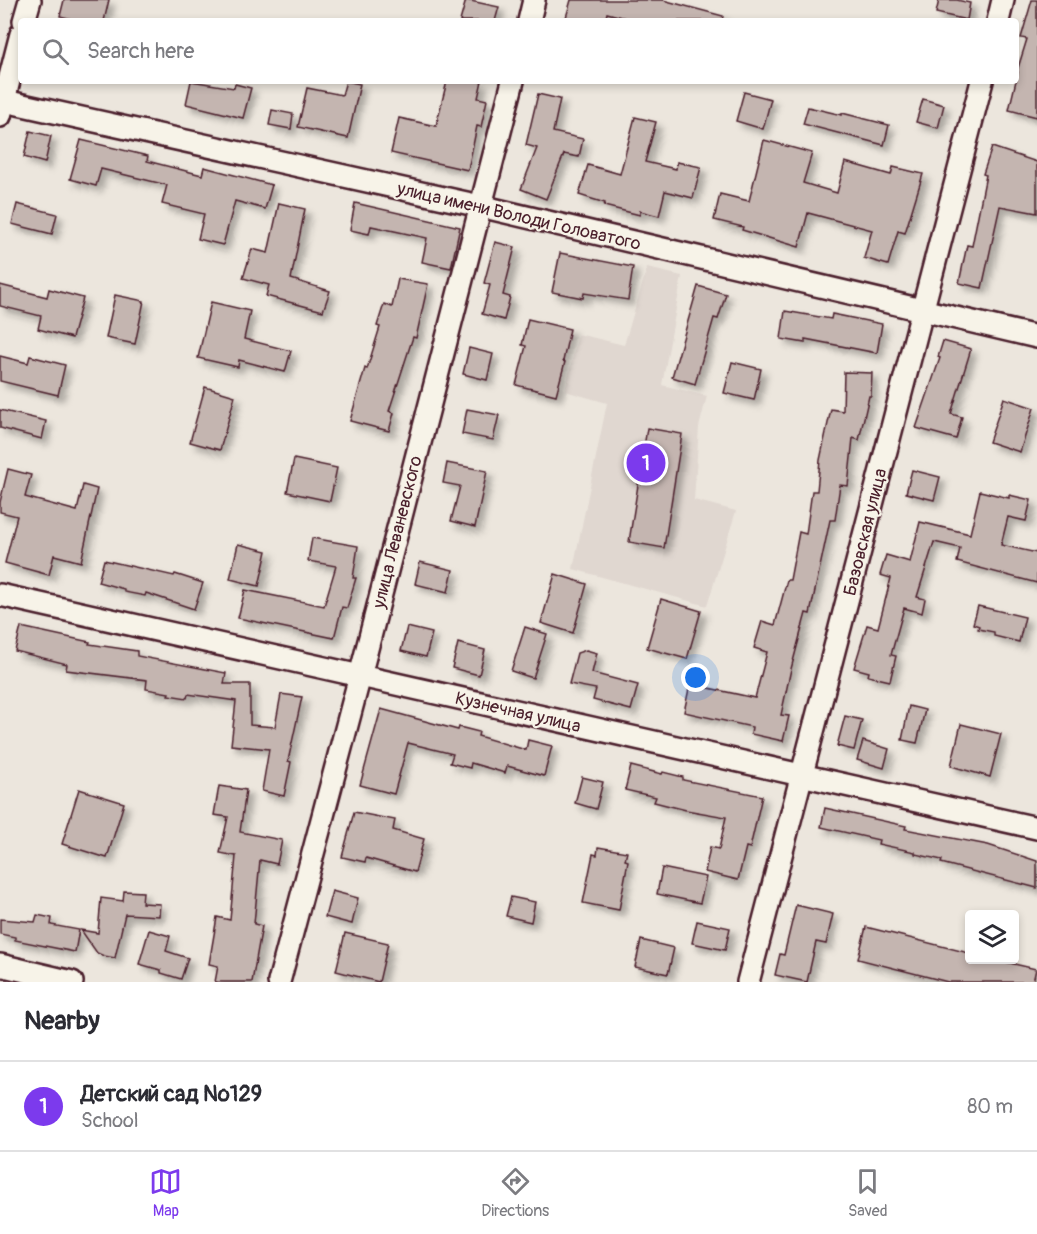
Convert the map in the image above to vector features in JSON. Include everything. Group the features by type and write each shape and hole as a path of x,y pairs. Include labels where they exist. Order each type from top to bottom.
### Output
{"street":[{"path":"25,18 30,0"},
{"path":"530,18 534,0"},
{"path":"999,18 1003,0"},
{"path":"1,106 18,45"},
{"name":"улица Леваневского","path":"279,982 512,84"},
{"name":"Базовская улица","path":"748,982 981,84"},
{"name":"улица имени Володи Головатого","path":"1,106 480,206 1037,338"},
{"name":"Кузнечная улица","path":"0,595 1037,828"},
{"path":"0,965 72,982"}],"shaded area":[{"path":"647,268 682,276 662,385 707,396 699,427 694,500 736,511 707,606 573,569 607,403 565,391 578,334 624,345"}],"building":[{"path":"64,0 109,0 105,18 60,16"},
{"path":"466,0 499,7 496,18 461,18"},
{"path":"571,0 663,0 723,16 723,18 626,18 607,13 606,18 566,18"},
{"path":"939,0 970,3 967,18 936,13"},
{"path":"1032,0 1037,0 1037,117 1009,110 1015,84 1019,84 1019,65 1027,39 1021,38"},
{"path":"190,84 234,88 235,84 251,88 243,118 186,104"},
{"path":"345,84 360,84 348,138 298,127 307,88 342,95"},
{"path":"446,84 481,84 478,98 487,100 481,127 477,126 468,170 391,153 399,118 436,126"},
{"path":"744,92 771,99 763,129 736,121"},
{"path":"538,94 560,99 553,132 583,139 579,157 564,154 546,199 521,189 537,148 526,145"},
{"path":"923,99 944,105 938,128 916,122"},
{"path":"808,107 889,125 884,145 803,124"},
{"path":"272,110 293,114 291,129 269,125"},
{"path":"635,117 656,122 645,162 676,169 677,162 701,167 693,198 665,191 659,216 640,211 640,215 604,206 605,203 579,195 588,165 620,174"},
{"path":"30,131 51,136 45,163 24,157"},
{"path":"81,140 148,156 147,161 202,175 204,167 272,185 265,209 235,201 223,245 198,239 204,214 162,204 167,185 101,169 96,186 70,179"},
{"path":"764,140 812,153 803,183 837,193 845,162 891,175 893,167 923,174 905,233 898,231 888,265 864,258 872,230 808,213 799,247 742,230 743,227 714,220 720,194 749,201"},
{"path":"992,147 1037,162 1037,213 1000,206 982,288 959,283 967,245 972,246 986,175 983,174"},
{"path":"279,203 305,209 291,279 330,291 323,311 266,296 269,285 243,278 252,249 268,253"},
{"path":"355,203 460,227 451,268 422,262 427,238 371,226 369,234 350,230"},
{"path":"17,204 57,214 52,234 12,224"},
{"path":"495,242 515,247 503,295 510,297 504,320 482,314 490,285 484,283"},
{"path":"560,253 633,267 628,300 584,293 583,298 552,292"},
{"path":"398,279 428,284 416,338 413,337 389,411 394,413 389,431 350,421 365,368 367,369 380,327 377,326 384,304 392,307"},
{"path":"0,285 47,297 49,289 83,298 72,338 38,329 41,316 0,306"},
{"path":"698,286 726,294 718,319 714,318 695,384 672,377"},
{"path":"115,295 144,301 135,344 106,338"},
{"path":"211,302 250,311 244,339 291,351 285,372 239,360 238,367 198,358"},
{"path":"785,311 831,319 832,314 882,324 877,353 805,339 805,343 781,339"},
{"path":"528,319 570,329 563,361 565,362 556,395 516,385 526,346 522,345"},
{"path":"943,341 971,349 951,414 962,417 956,439 916,428 940,358 938,357"},
{"path":"469,348 493,354 487,380 463,374"},
{"path":"0,356 28,363 30,356 65,365 58,395 0,381"},
{"path":"732,362 761,369 754,400 724,393"},
{"path":"844,372 872,373 871,396 869,396 859,440 853,438 848,486 840,485 835,520 830,520 810,614 806,613 791,669 781,715 789,716 783,741 751,734 752,727 684,712 690,684 755,698 767,652 754,648 762,621 775,625 787,580 790,580 799,532 806,534 812,491 817,491 820,460 831,409 843,411"},
{"path":"205,387 235,396 220,450 190,442"},
{"path":"1004,398 1034,408 1020,452 989,442"},
{"path":"467,409 499,415 493,440 462,434"},
{"path":"0,410 46,421 42,439 0,428"},
{"path":"647,428 682,434 664,548 629,542"},
{"path":"294,459 337,468 330,501 287,492"},
{"path":"447,463 487,471 475,527 451,521 460,486 443,483"},
{"path":"8,469 31,475 25,497 77,511 83,485 97,489 81,562 54,555 49,575 5,563 17,516 0,512 0,502"},
{"path":"912,470 940,477 934,500 906,493"},
{"path":"980,491 1009,498 1009,495 1031,500 1026,521 1008,517 1001,545 1037,553 1037,583 957,562 960,548 934,542 917,597 925,599 922,613 904,608 891,655 896,656 890,681 868,676 869,672 854,668 867,625 878,628 891,578 880,575 886,555 910,562 920,522 970,534"},
{"path":"312,538 358,546 353,578 356,578 347,608 342,607 334,638 238,618 245,590 324,606 336,566 308,561"},
{"path":"238,544 267,551 259,586 230,579"},
{"path":"104,560 174,576 175,574 203,583 194,609 146,593 145,596 124,592 124,589 98,582"},
{"path":"420,562 453,570 448,592 415,584"},
{"path":"555,574 587,584 573,633 541,623"},
{"path":"661,599 701,611 687,659 647,648"},
{"path":"978,606 1025,617 1019,642 994,636 994,632 978,629 979,626 973,624"},
{"path":"21,627 90,642 89,644 137,651 137,656 226,673 224,684 250,684 250,725 275,727 281,694 302,697 288,761 291,762 284,796 262,791 269,749 231,745 236,701 188,694 187,698 168,695 169,693 146,689 147,680 66,670 67,664 15,651"},
{"path":"407,627 432,633 426,657 401,651"},
{"path":"525,627 547,634 533,678 511,671"},
{"path":"458,643 485,650 479,675 452,668"},
{"path":"586,650 597,653 592,673 638,685 631,710 593,700 596,689 569,684 577,653"},
{"path":"909,706 925,710 917,743 902,740"},
{"path":"381,709 458,730 459,727 479,732 478,736 526,750 528,740 552,746 544,776 507,766 505,773 471,763 470,768 450,763 453,754 408,743 394,794 360,785"},
{"path":"845,716 862,720 854,750 837,746"},
{"path":"961,724 1001,734 990,777 951,766"},
{"path":"863,741 889,749 884,768 857,760"},
{"path":"631,766 683,777 683,780 762,796 750,848 746,847 738,880 705,872 710,847 719,849 726,817 654,802 656,797 625,790"},
{"path":"582,777 603,782 596,809 575,803"},
{"path":"219,786 246,790 240,832 282,840 277,864 260,860 254,924 262,926 252,982 215,982 218,966 209,964 217,917 230,920 236,856 220,853 228,817 214,815"},
{"path":"79,789 124,803 107,858 62,844"},
{"path":"825,808 906,826 905,829 988,845 1037,861 1037,888 941,863 942,860 915,854 915,852 878,844 879,840 821,827"},
{"path":"354,812 395,820 393,830 424,839 415,872 366,858 365,862 342,857"},
{"path":"598,847 627,852 625,860 628,861 619,910 583,903 593,854 597,855"},
{"path":"662,868 706,877 700,903 657,894"},
{"path":"124,891 143,892 142,903 160,904 159,916 125,914 115,958 104,956 97,953 81,930 98,933 101,898 123,901"},
{"path":"332,891 358,898 352,924 325,917"},
{"path":"511,897 535,902 531,922 506,916"},
{"path":"796,905 833,914 826,944 816,942 807,982 775,975 780,954 784,955"},
{"path":"37,915 52,918 51,925 79,930 75,952 15,940 15,937 0,934 0,919 35,922"},
{"path":"697,921 730,928 725,950 692,943"},
{"path":"866,927 965,952 965,964 1014,964 1036,969 1033,982 948,982 858,959"},
{"path":"149,930 170,936 166,951 188,958 181,979 139,964"},
{"path":"345,933 388,943 379,982 336,971"},
{"path":"641,940 674,948 668,974 635,967"}],"place":[{"name":"Детский сад №129","path":"646,463"}]}
